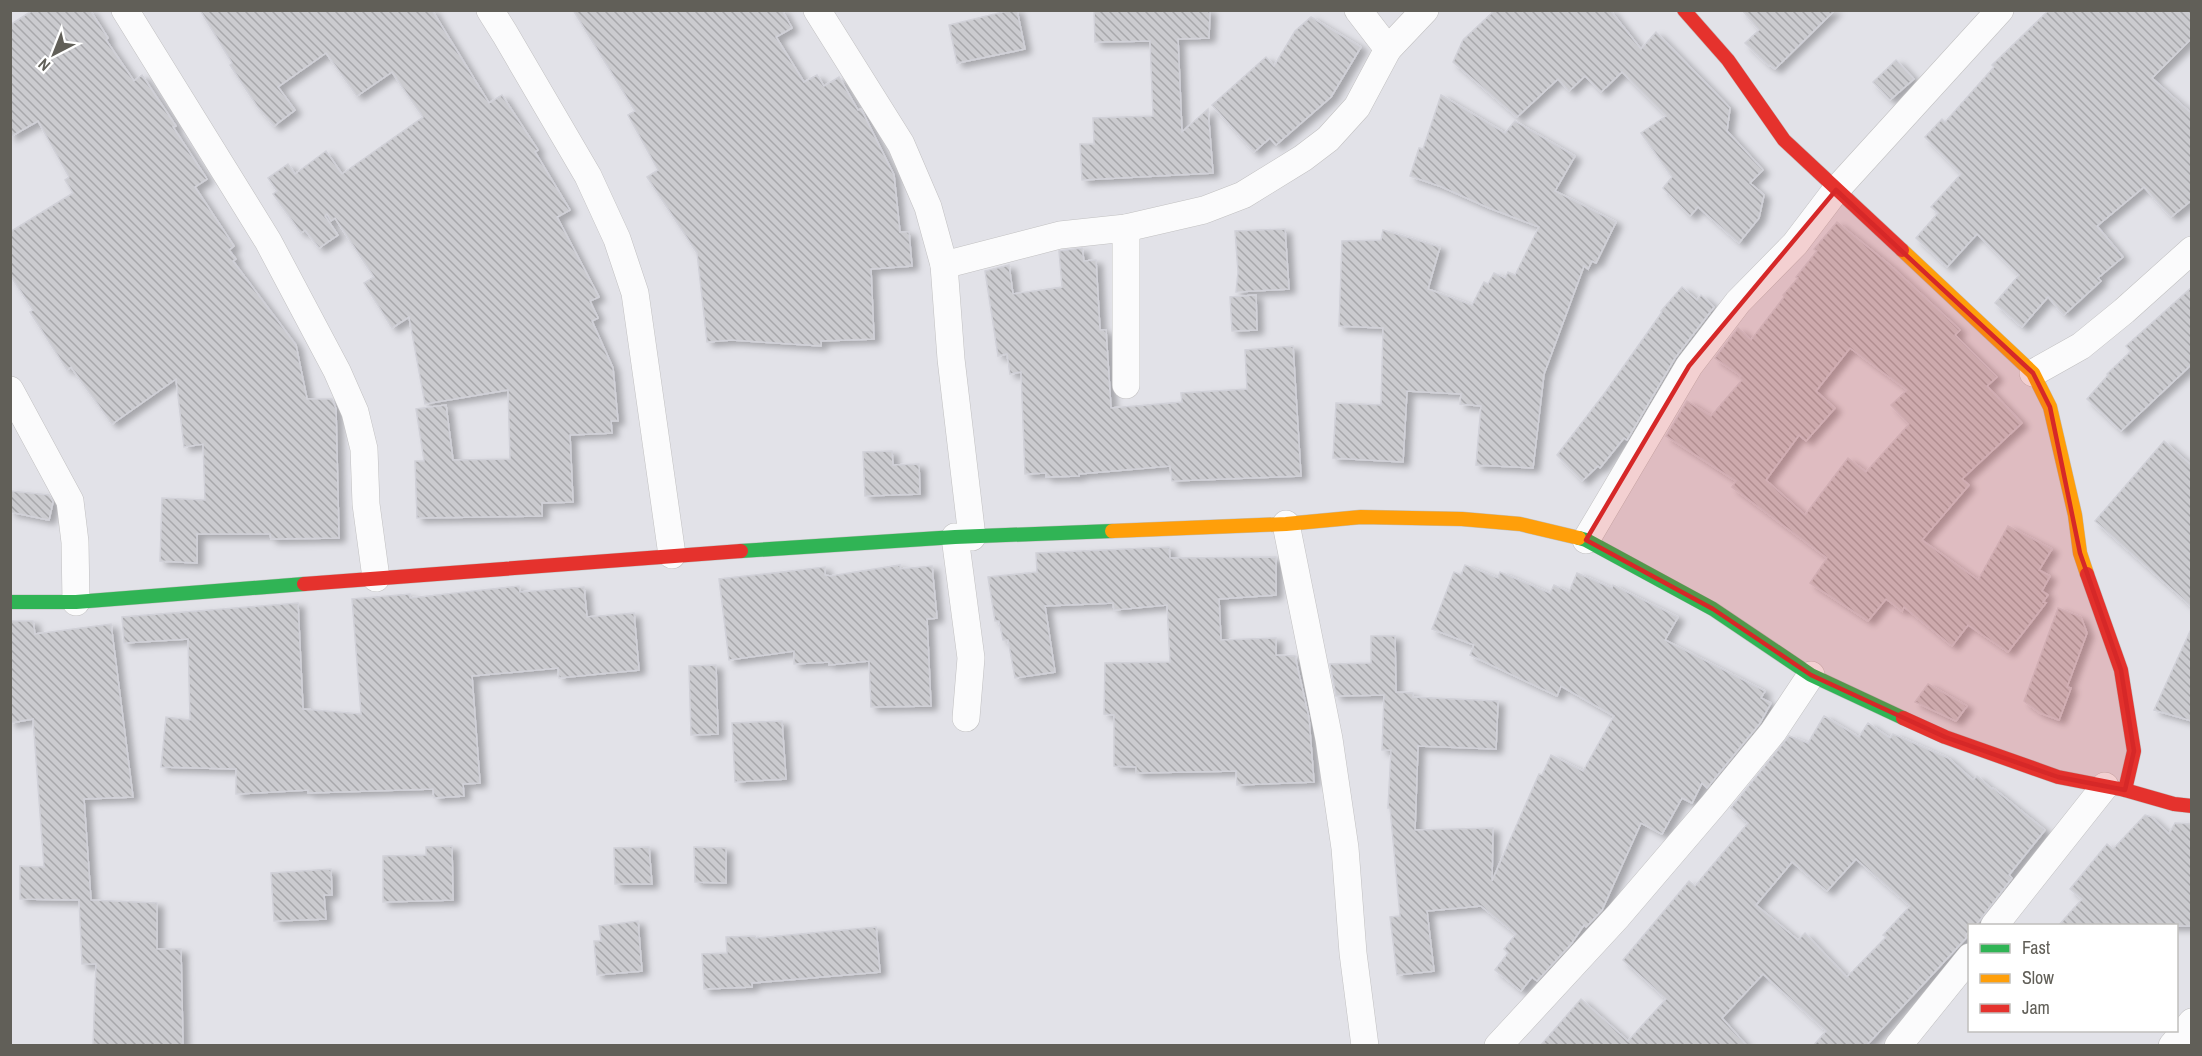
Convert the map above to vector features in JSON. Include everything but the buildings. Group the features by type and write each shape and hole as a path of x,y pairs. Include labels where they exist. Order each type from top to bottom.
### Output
{"main road":[{"path":"1684,10 1728,60 1784,140 2033,373 2050,407 2080,553 2121,670 2134,751 2115,788"},
{"path":"10,602 76,602 672,555 963,537 1286,524 1361,518 1462,519 1520,524 1587,540 1713,609 1811,675 1945,737 2058,777 2115,788 2174,804 2192,806"}],"street":[{"path":"125,10 268,241 337,371 355,412 364,449 366,504 376,578"},
{"path":"490,10 588,176 617,239 632,282 672,555"},
{"path":"817,10 902,144 928,207 944,265 971,658 966,718"},
{"path":"1358,10 1388,50"},
{"path":"944,265 1060,235 1126,228 1204,210 1243,195 1303,158 1328,139 1357,107 1388,50 1425,10"},
{"path":"1587,540 1689,366 1738,302 1795,244 1836,190 2000,10"},
{"path":"1126,228 1126,385"},
{"path":"2033,373 2081,346 2192,250"},
{"path":"10,390 70,501 75,542 76,602"},
{"path":"1286,524 1329,739 1346,848 1353,953 1365,1046"},
{"path":"1498,1046 1618,916 1706,813 1773,732 1811,675"},
{"path":"1996,924 2115,788"},
{"path":"1898,1046 1968,959"},
{"path":"2172,1046 2192,1022"}],"highlighted area":[{"path":"1836,190 2033,373 2050,407 2080,553 2121,670 2134,751 2125,790 2058,777 1945,737 1811,675 1713,609 1586,540 1689,366"}],"traffic: fast":[{"path":"741,551 955,537 1112,531"},
{"path":"1579,538 1713,609 1811,675 1903,718"},
{"path":"10,602 76,602 304,584"}],"traffic: slow":[{"path":"1902,250 2033,373 2050,407 2075,515 2080,553 2087,574"},
{"path":"1112,531 1286,524 1361,517 1462,519 1520,524 1579,538"}],"traffic: jam":[{"path":"1684,10 1728,60 1784,140 1902,250"},
{"path":"304,584 741,551"},
{"path":"2087,574 2121,670 2134,751 2125,790"},
{"path":"1903,718 1945,737 2058,777 2125,790 2174,804 2192,806"}]}
